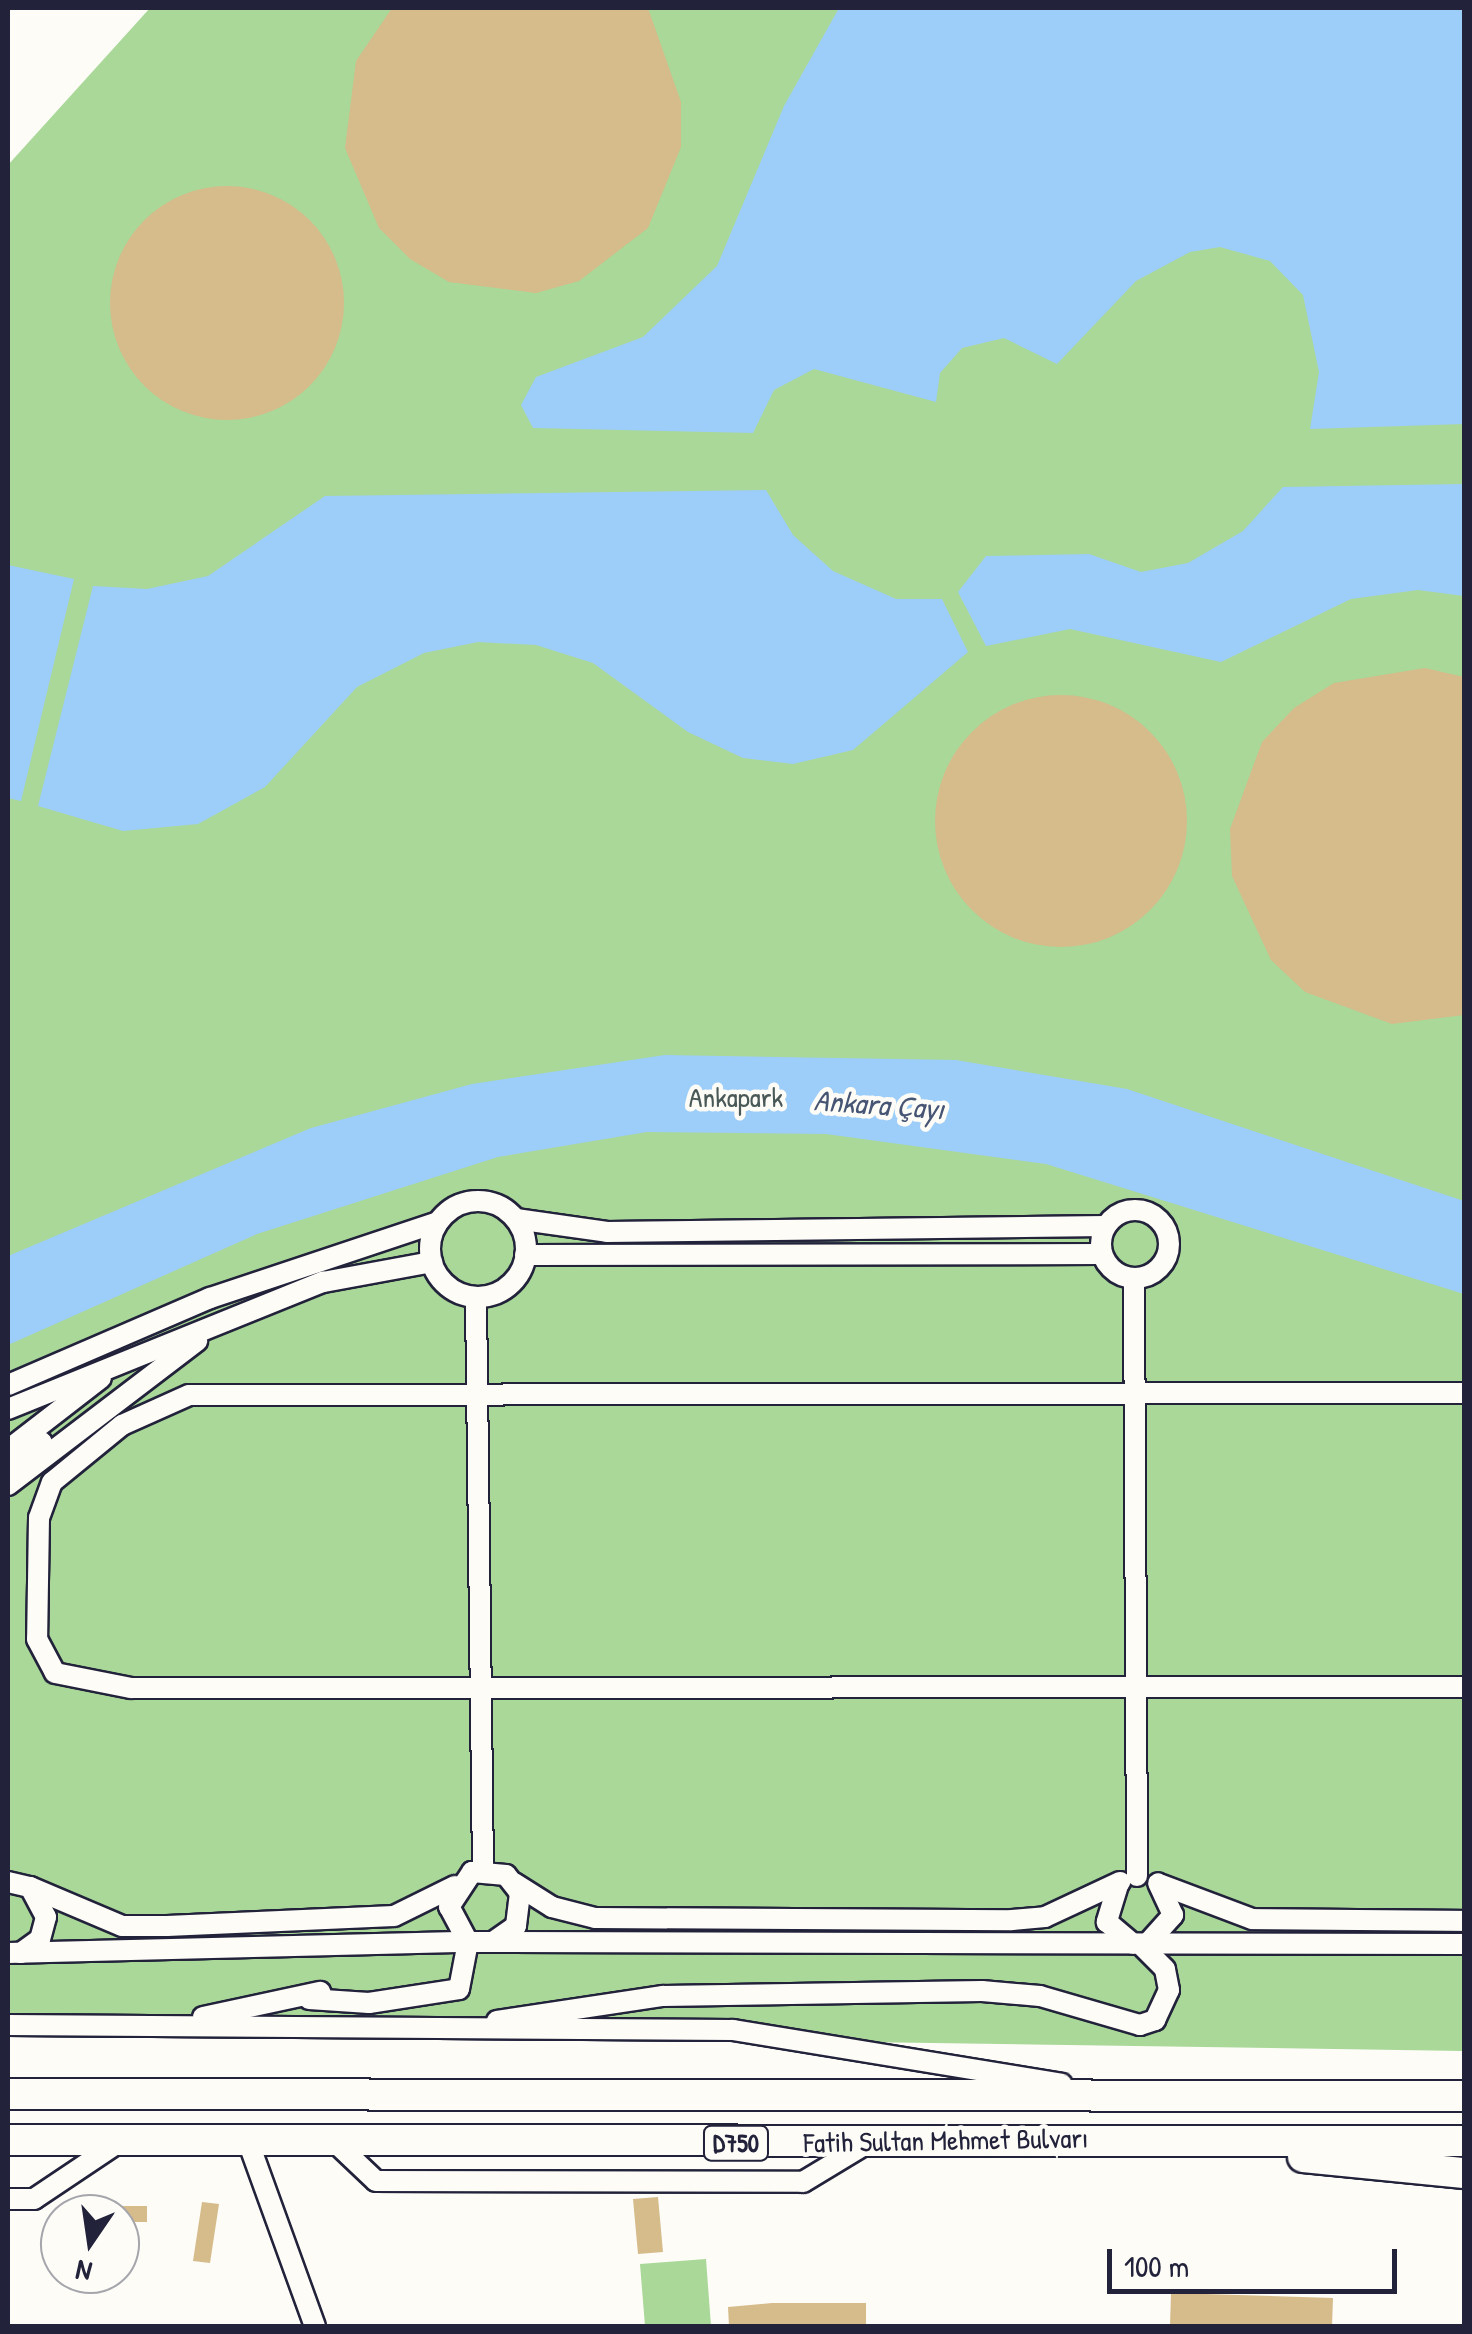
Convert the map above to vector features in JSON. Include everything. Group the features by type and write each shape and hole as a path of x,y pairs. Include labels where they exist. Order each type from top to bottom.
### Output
{"highway":[{"path":"1308,2096 1464,2075"},
{"name":"Fatih Sultan Mehmet Bulvarı","path":"8,2094 1464,2096"},
{"name":"Fatih Sultan Mehmet Bulvarı","path":"8,2140 338,2145 1120,2138 1464,2141"},
{"path":"1120,2138 1464,2173"}],"street":[{"path":"8,1385 210,1298 438,1222 474,1200 516,1219 607,1232 1106,1226 1140,1210 1166,1230 1163,1262 1134,1278"},
{"path":"438,1222 432,1262 444,1284 476,1298 504,1290 526,1255 516,1219"},
{"path":"1102,1254 1106,1226"},
{"path":"526,1255 1102,1254 1134,1278"},
{"path":"8,1410 324,1282 432,1262"},
{"path":"474,2028 609,2000 810,1993 1040,1996 1140,2025 1155,2020 1169,1990 1164,1969 1140,1944 1108,1922 1107,1900 1129,1879 1140,1687 1134,1278"},
{"path":"476,1298 483,1869"},
{"path":"8,1484 222,1322"},
{"path":"8,1467 174,1342"},
{"path":"8,1451 118,1365"},
{"path":"8,1436 80,1379"},
{"path":"1464,1393 477,1396 158,1402 44,1496 37,1639 56,1672 103,1686 1464,1687"},
{"path":"8,1420 42,1396"},
{"path":"483,1869 514,1883 552,1908 595,1918 1012,1920 1045,1917 1129,1879 1162,1885 1252,1919 1464,1921"},
{"path":"8,1880 122,1926 168,1926 394,1916 483,1869"},
{"path":"494,1942 521,1916 514,1883"},
{"path":"1140,1944 1173,1915 1162,1885"},
{"path":"148,2026 309,1999 449,1996 466,1978 468,1942 451,1918 455,1886"},
{"path":"14,1952 45,1928 44,1905 30,1887"},
{"path":"14,1952 468,1942 1464,1944"},
{"path":"8,2025 732,2030 1138,2097"},
{"path":"8,2199 34,2199 119,2142"},
{"path":"249,2144 314,2326"}],"green space":[{"name":"Ankapark","path":"150,8 1464,8 1464,2051 8,2029 8,165"},
{"path":"706,2259 711,2326 645,2326 640,2264"}],"water":[{"path":"839,8 1464,8 1464,424 1310,429 1319,372 1303,295 1270,261 1220,247 1190,252 1136,281 1057,364 1004,338 962,348 940,373 936,402 814,369 774,390 753,433 533,428 521,405 536,377 643,337 717,266 784,106"},
{"path":"1464,484 1464,596 1418,590 1351,599 1221,662 1070,629 986,646 958,592 986,556 1089,554 1141,572 1188,563 1243,531 1283,487"},
{"path":"766,490 793,535 833,571 896,599 942,599 968,652 853,750 793,764 743,758 688,732 593,663 536,645 478,642 424,653 357,687 265,787 198,824 123,831 38,806 93,586 147,589 208,576 325,496"},
{"path":"8,565 74,579 21,801 8,798"},
{"name":"Ankara Çayı","path":"665,1055 956,1060 1127,1089 1464,1201 1464,1294 1046,1164 826,1134 647,1132 498,1157 257,1234 8,1345 8,1256 311,1128 472,1084"}],"building":[{"path":"392,8 648,8 681,102 681,147 648,228 579,281 536,293 449,282 410,259 379,228 345,148 356,61"},
{"path":"227,186 272,195 310,220 335,258 344,303 335,348 310,386 272,411 227,420 182,411 144,386 119,348 110,303 119,258 144,220 182,195"},
{"path":"1425,668 1464,677 1464,1015 1392,1024 1305,992 1271,960 1232,876 1230,829 1262,742 1294,708 1334,683"},
{"path":"1061,695 1109,705 1150,732 1177,773 1187,821 1177,869 1150,910 1109,937 1061,947 1013,937 972,910 945,869 935,821 945,773 972,732 1013,705"},
{"path":"658,2197 663,2252 638,2254 633,2199"},
{"path":"202,2202 219,2204 210,2263 193,2261"},
{"path":"140,2206 147,2206 147,2222 140,2222"},
{"path":"1171,2293 1333,2298 1332,2326 1170,2326"},
{"path":"866,2303 866,2326 729,2326 728,2307"}]}
